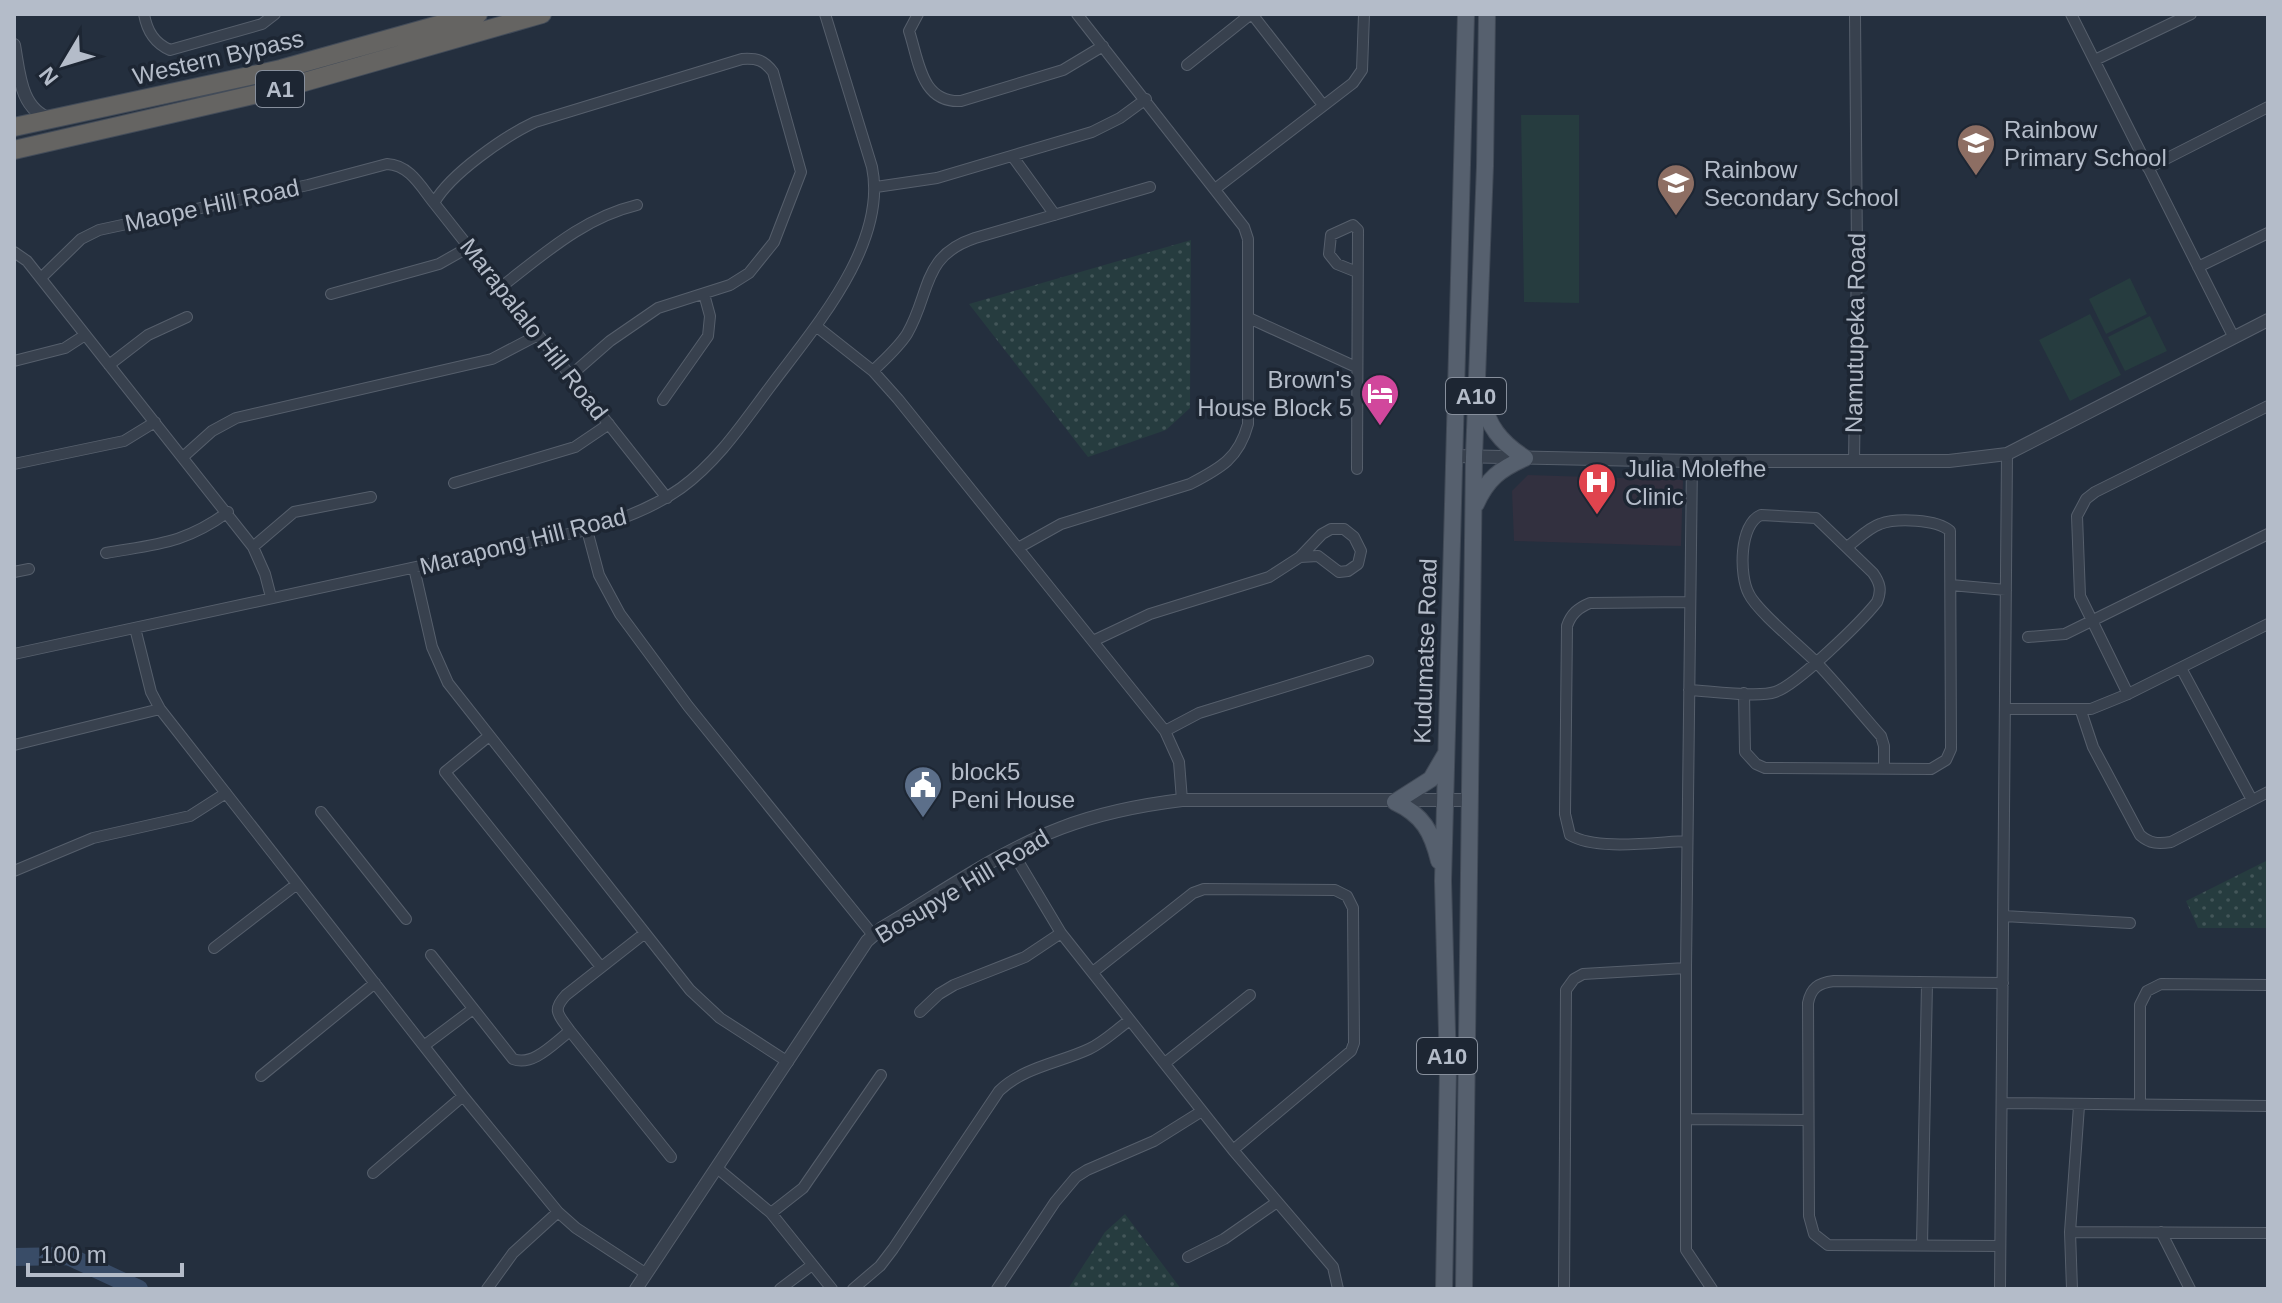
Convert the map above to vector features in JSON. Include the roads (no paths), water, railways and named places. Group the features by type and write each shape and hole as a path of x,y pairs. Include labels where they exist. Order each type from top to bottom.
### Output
{"highway":[{"name":"Western Bypass","path":"14,127 281,69 478,14"},
{"name":"Western Bypass","path":"14,150 273,90 542,14"}],"main road":[{"name":"Kudumatse Road","path":"1444,1289 1448,1069 1443,881 1466,14"},
{"name":"Kudumatse Road","path":"1464,1289 1474,457 1485,166 1487,14"},
{"path":"1474,509 1485,484 1494,474 1525,458 1502,442 1493,431 1485,413 1476,374"},
{"path":"1395,802 1431,779 1446,753"},
{"path":"1395,802 1413,811 1427,826 1443,881"}],"street":[{"path":"144,14 146,25 161,46 170,50 262,24 275,14"},
{"path":"918,14 909,31 927,86 937,97 948,102 961,101 1063,70 1103,46"},
{"path":"1018,548 1061,524 1190,484 1210,474 1242,445 1248,424 1248,239 1238,217 1077,14"},
{"path":"1187,65 1252,14 1323,105"},
{"path":"1215,189 1353,83 1362,70 1364,14"},
{"name":"Namutupeka Road","path":"1854,461 1857,254 1855,14"},
{"path":"2071,14 2234,338"},
{"path":"2095,60 2191,14"},
{"name":"Marapong Hill Road","path":"14,654 587,530 667,498 727,445 816,326 853,265 870,223 876,187 826,16"},
{"path":"14,45 32,107 42,116 54,119"},
{"path":"434,203 452,181 511,135 535,122 742,59 765,61 773,72 801,172 774,242 749,273 730,285 658,308 610,341 570,376"},
{"path":"14,101 20,74"},
{"path":"876,187 937,178 1013,157 1106,126 1146,99"},
{"path":"2148,168 2268,107"},
{"path":"1013,157 1055,215"},
{"name":"Maope Hill Road","path":"41,278 81,239 99,230 308,185 387,164 398,165"},
{"name":"Marapalalo Hill Road","path":"398,165 407,170 434,203 667,498"},
{"path":"873,371 907,333 943,253 962,243 1150,187"},
{"path":"501,287 586,223 637,205"},
{"path":"1357,272 1337,264 1329,254 1331,235 1353,225 1358,230 1357,469"},
{"path":"2198,267 2268,233"},
{"path":"331,294 439,264 469,247"},
{"path":"14,252 27,261 41,278 228,512 253,547 271,597"},
{"path":"663,400 708,336 710,316 704,294"},
{"path":"109,365 148,335 187,317"},
{"path":"1249,318 1356,367"},
{"path":"1455,456 1692,461 1949,461 2007,454 2268,320"},
{"path":"816,326 873,371 949,460 1165,731 1179,762 1182,800"},
{"path":"14,361 65,348 85,335"},
{"path":"183,457 212,431 236,418 492,359 538,335"},
{"path":"2128,694 2080,596 2077,516 2086,499 2268,406"},
{"path":"14,464 124,441 155,422"},
{"path":"454,483 575,447 609,424"},
{"path":"2000,1289 2007,454"},
{"path":"1692,461 1686,1250 1712,1289"},
{"path":"253,547 294,512 371,497"},
{"path":"106,553 186,538 228,512"},
{"path":"1689,690 1774,693 1816,662 1869,612 1881,594 1880,583 1823,522 1807,515 1755,517 1745,534 1744,581 1747,592 1816,662 1881,736 1884,768"},
{"path":"1744,693 1745,752 1756,764 1765,768 1931,769 1946,760 1951,749 1950,531 1934,521 1883,522 1847,547"},
{"path":"1093,641 1150,614 1269,577 1300,557 1331,529 1344,529 1354,537 1361,551 1358,564 1348,571 1339,572 1318,556 1300,557"},
{"path":"587,530 599,575 620,614 696,716 873,935"},
{"path":"2028,637 2065,634 2268,534"},
{"path":"414,568 432,647 448,683 705,1005 788,1062"},
{"path":"14,572 29,569"},
{"path":"1951,585 2006,590"},
{"path":"1687,841 1595,843 1580,841 1570,835 1565,814 1567,626 1579,607 1590,603 1690,602"},
{"path":"2007,709 2081,711 2128,694 2268,624"},
{"path":"135,628 151,692 160,709 463,1096 558,1212 576,1228 645,1273"},
{"path":"1165,731 1199,713 1368,661"},
{"path":"2181,668 2252,800"},
{"path":"14,745 160,709"},
{"path":"2081,711 2093,747 2140,835 2147,841 2159,844 2171,842 2268,792"},
{"path":"489,736 445,772 601,967"},
{"path":"14,871 93,838 190,816 226,793"},
{"name":"Bosupye Hill Road","path":"636,1289 873,935 1012,851 1086,819 1182,800 1470,800"},
{"path":"321,812 406,919"},
{"path":"1012,851 1061,933 1233,1150 1333,1267 1338,1289"},
{"path":"214,948 297,884"},
{"path":"1093,972 1184,898 1204,889 1335,890 1347,896 1353,908 1354,1043 1351,1051 1233,1150"},
{"path":"2004,916 2130,923"},
{"path":"645,933 557,1003 560,1017 570,1031 671,1157"},
{"path":"920,1012 954,985 1025,957 1061,933"},
{"path":"431,955 513,1059 522,1063 530,1061 570,1031"},
{"path":"1564,1289 1566,990 1574,979 1583,974 1686,968"},
{"path":"2000,1246 1828,1245 1819,1239 1811,1228 1809,1216 1808,1003 1814,988 1822,982 2003,983"},
{"path":"261,1076 375,983"},
{"path":"1922,1245 1927,983"},
{"path":"2140,1104 2140,1005 2147,991 2161,984 2268,985"},
{"path":"1165,1063 1250,995"},
{"path":"425,1045 473,1009"},
{"path":"853,1289 880,1266 893,1249 999,1091 1029,1071 1090,1049 1130,1020"},
{"path":"771,1213 803,1188 881,1075"},
{"path":"373,1173 463,1096"},
{"path":"2002,1103 2268,1106"},
{"path":"2072,1289 2070,1232 2079,1106"},
{"path":"997,1289 1055,1202 1076,1177 1154,1141 1202,1111"},
{"path":"1687,1119 1808,1120"},
{"path":"717,1168 771,1213 832,1289"},
{"path":"1188,1257 1224,1239 1277,1202"},
{"path":"487,1289 513,1253 558,1212"},
{"path":"2070,1232 2268,1233"},
{"path":"2161,1232 2190,1289"},
{"path":"780,1289 812,1265"}],"waterway":[{"path":"14,1257 68,1256 139,1289"}],"place":[{"name":"Rainbow Primary School","path":"1976,177"},
{"name":"Rainbow Secondary School","path":"1676,217"},
{"name":"Brown's House Block 5","path":"1380,427"},
{"name":"Julia Molefhe Clinic","path":"1597,516"},
{"name":"block5 Peni House","path":"923,819"}]}
